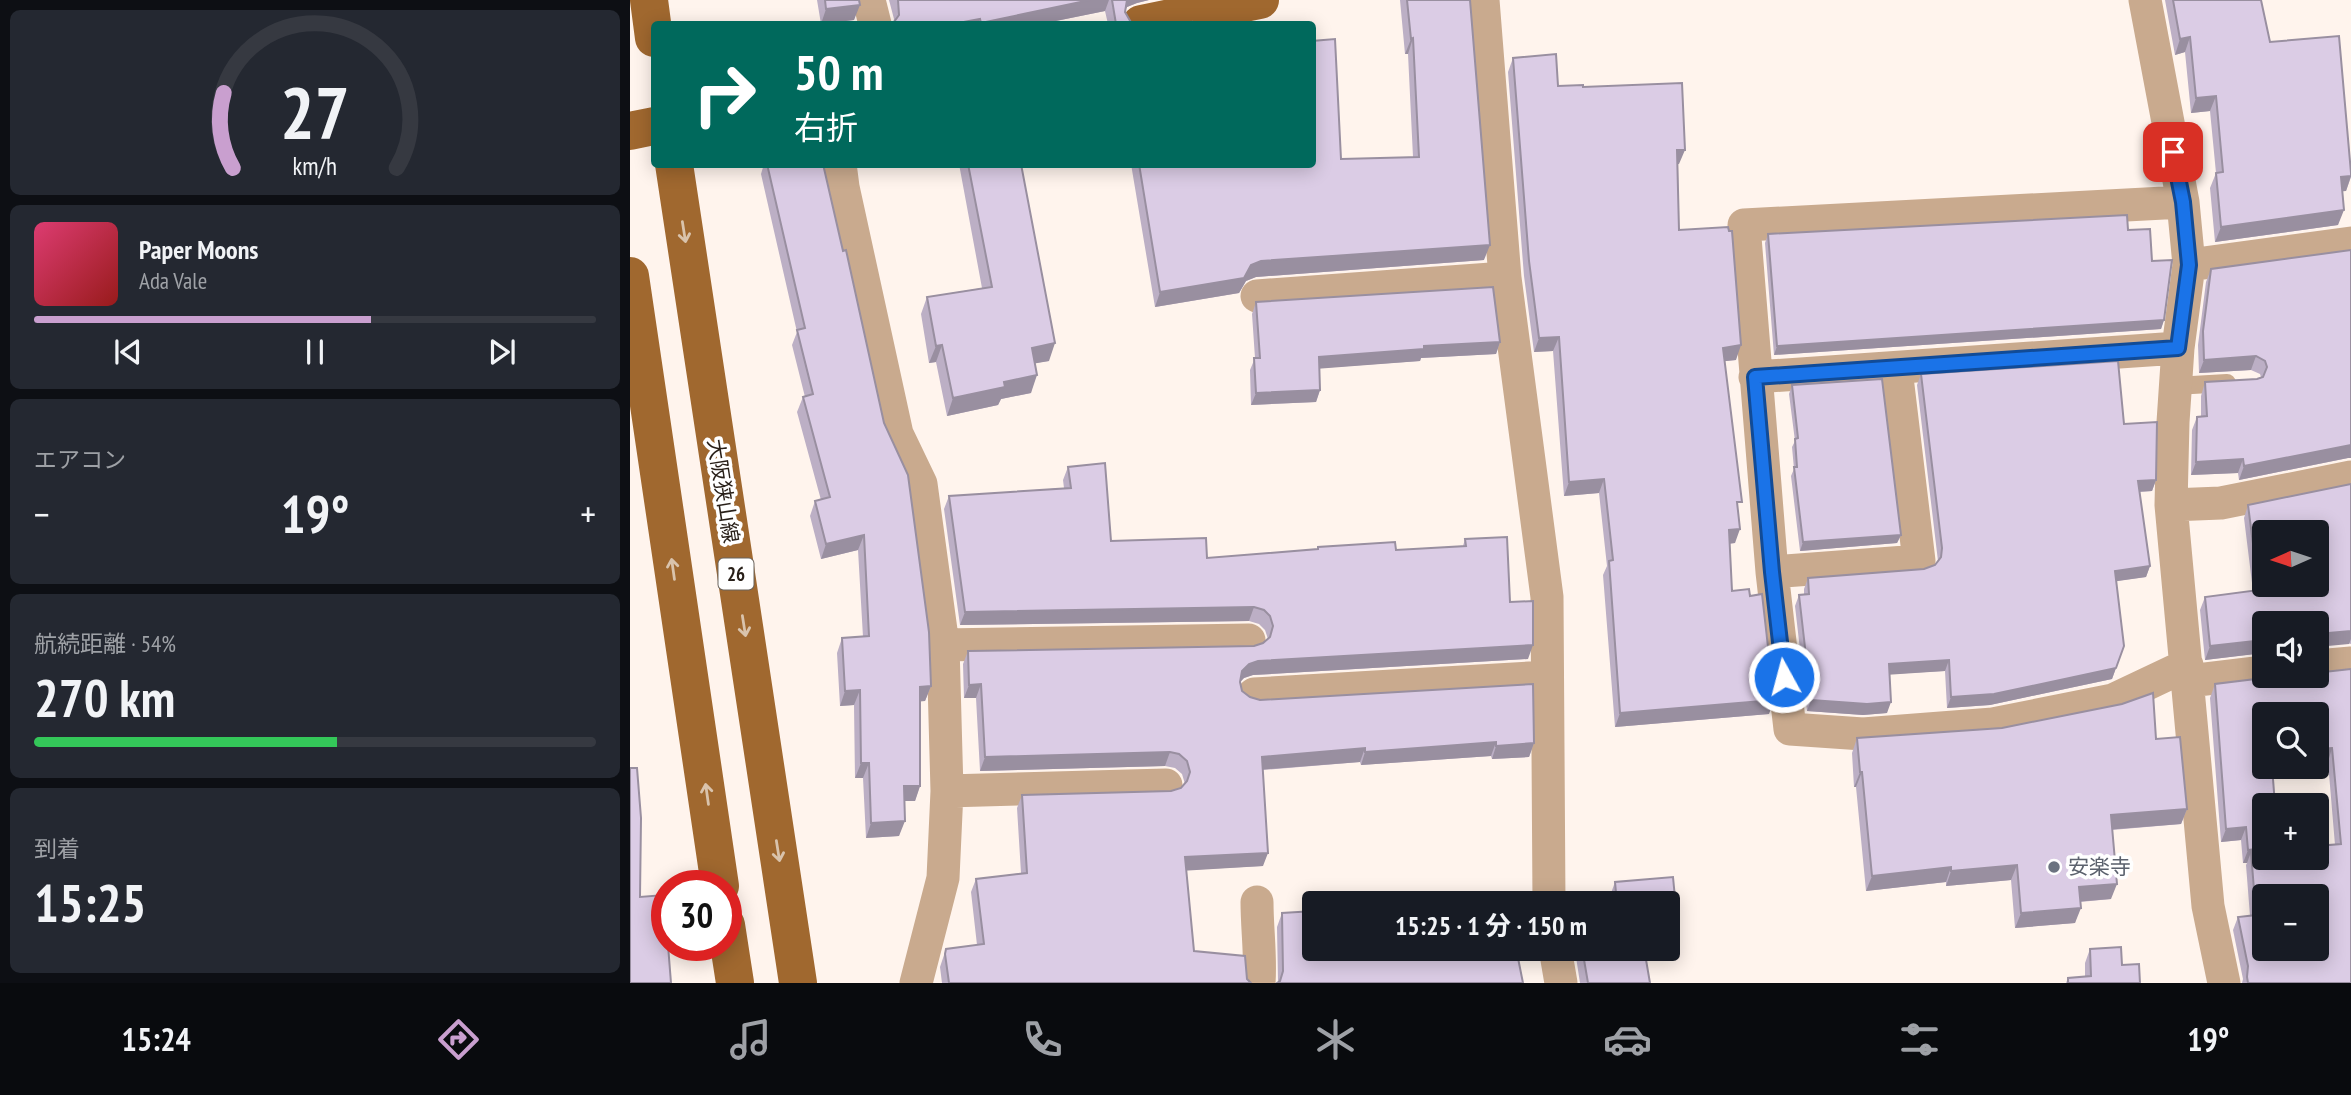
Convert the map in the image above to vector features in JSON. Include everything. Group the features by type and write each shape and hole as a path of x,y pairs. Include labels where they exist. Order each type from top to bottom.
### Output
{"main road":[{"path":"649,0 652,21"},
{"path":"1155,21 1242,1"},
{"path":"630,131 651,127"},
{"name":"大阪狭山線","path":"675,168 798,983"},
{"path":"630,276 718,870"},
{"path":"732,961 735,983"}],"street":[{"path":"869,0 874,21"},
{"path":"1483,0 1505,278 1547,597 1549,891"},
{"path":"2145,0 2183,202 2189,265 2175,386 2171,505 2208,906 2224,983"},
{"path":"841,168 897,434 921,484 943,645 947,791 943,878 916,983"},
{"path":"2183,202 1744,225 1772,572 1790,729 1863,734 1993,724 2113,700 2188,673 2252,673"},
{"path":"2189,265 2351,243"},
{"path":"1257,296 1505,278"},
{"path":"1755,377 2178,348"},
{"path":"1772,572 1919,561 1896,369"},
{"path":"2171,505 2221,503 2351,477"},
{"path":"943,645 1249,640"},
{"path":"2329,665 2351,663"},
{"path":"1254,694 1547,677"},
{"path":"947,791 1166,785"},
{"path":"1257,902 1257,944 1261,961 1259,983"},
{"path":"1557,961 1561,983"}],"lane":[{"path":"2175,386 2238,382"}],"building":[{"path":"825,0 859,0 860,5 826,9"},
{"path":"898,0 1090,0 990,21 895,21 899,15"},
{"path":"1112,0 1127,0 1125,12 1130,21 1116,21"},
{"path":"1407,0 1470,0 1490,245 1261,261 1251,265 1244,278 1160,292 1140,168 1316,168 1316,41 1335,39 1341,159 1419,157 1413,38 1411,39"},
{"path":"2173,0 2261,0 2270,42 2339,36 2351,173 2351,176 2341,177 2344,210 2221,227 2216,173 2223,172 2216,96 2196,98 2190,37 2180,39"},
{"path":"1556,54 1558,86 1682,83 1685,150 1677,150 1679,230 1728,227 1729,231 1732,231 1741,345 1723,348 1742,502 1737,502 1740,529 1729,530 1732,591 1749,589 1750,596 1762,594 1774,700 1620,713 1609,561 1613,560 1604,479 1569,482 1559,337 1539,338 1529,261 1513,58"},
{"path":"768,168 824,168 843,251 846,250 884,423 908,475 929,632 931,686 920,687 920,786 904,786 905,821 871,823 869,763 861,763 860,690 845,691 842,638 869,636 864,535 826,544 815,501 830,497 803,397 813,394 797,330 805,328"},
{"path":"969,168 1022,168 1055,343 1032,348 1037,375 1004,382 1005,387 953,398 942,345 936,346 927,297 992,287"},
{"path":"2127,215 2128,230 2150,229 2152,261 2172,260 2164,320 1777,346 1768,234"},
{"path":"2351,250 2351,445 2244,466 2243,459 2196,462 2197,417 2207,416 2205,382 2257,379 2263,377 2267,367 2265,361 2256,356 2204,360 2203,331 2211,269"},
{"path":"1493,287 1500,342 1424,346 1424,349 1319,357 1320,390 1256,393 1254,358 1260,358 1256,302"},
{"path":"2118,361 2124,424 2157,422 2156,480 2138,481 2150,566 2115,571 2124,646 2116,668 1994,694 1951,697 1949,660 1889,664 1891,702 1867,704 1811,700 1799,595 1809,594 1808,578 1924,569 1935,565 1941,557 1921,374"},
{"path":"1882,379 1901,535 1803,542 1794,467 1797,467 1795,439 1798,438 1792,385"},
{"path":"1105,463 1111,541 1206,538 1207,558 1395,542 1396,550 1466,546 1465,539 1507,537 1510,602 1533,601 1533,645 1258,661 1249,664 1242,671 1240,682 1242,691 1260,700 1533,684 1534,743 1496,746 1496,742 1365,752 1365,748 1262,757 1268,853 1185,857 1194,951 1245,956 1247,979 1251,983 949,983 946,949 984,944 976,879 1027,873 1022,795 1171,791 1181,788 1190,772 1187,761 1179,754 1170,752 985,757 981,684 969,685 968,651 1254,646 1270,637 1273,626 1270,616 1264,610 1254,607 965,612 949,496 1071,488 1068,467"},
{"path":"2351,484 2351,631 2329,633 2329,611 2252,611 2252,641 2210,646 2205,597 2252,591 2252,597 2329,597 2329,520 2252,520 2252,536 2248,505"},
{"path":"2351,669 2351,983 2248,983 2248,966 2238,917 2252,915 2252,961 2329,961 2329,884 2254,884 2252,870 2329,870 2329,845 2341,844 2332,748 2329,748 2329,702 2252,702 2252,779 2273,779 2274,793 2252,793 2252,850 2248,850 2246,827 2226,829 2215,684 2252,679 2252,688 2329,688 2329,671"},
{"path":"2153,693 2156,739 2180,737 2187,809 2111,815 2117,884 2079,887 2081,908 2021,913 2017,865 1951,871 1951,867 1872,876 1857,738 2002,728 2122,704"},
{"path":"630,768 637,768 641,818 640,897 651,896 651,961 669,961 671,983 630,983"},
{"path":"1673,877 1674,891 1616,891 1615,882"},
{"path":"1302,912 1302,961 1519,961 1523,983 1277,983 1283,971 1282,913"},
{"path":"2121,947 2122,965 2139,964 2140,983 2068,983 2068,978 2091,976 2090,949"},
{"path":"1584,961 1646,961 1650,983 1588,983"}],"place":[{"name":"安楽寺","path":"2054,867"}],"route":[{"path":"1784,677 1755,377 2178,348 2189,265 2183,202 2173,152"}]}
